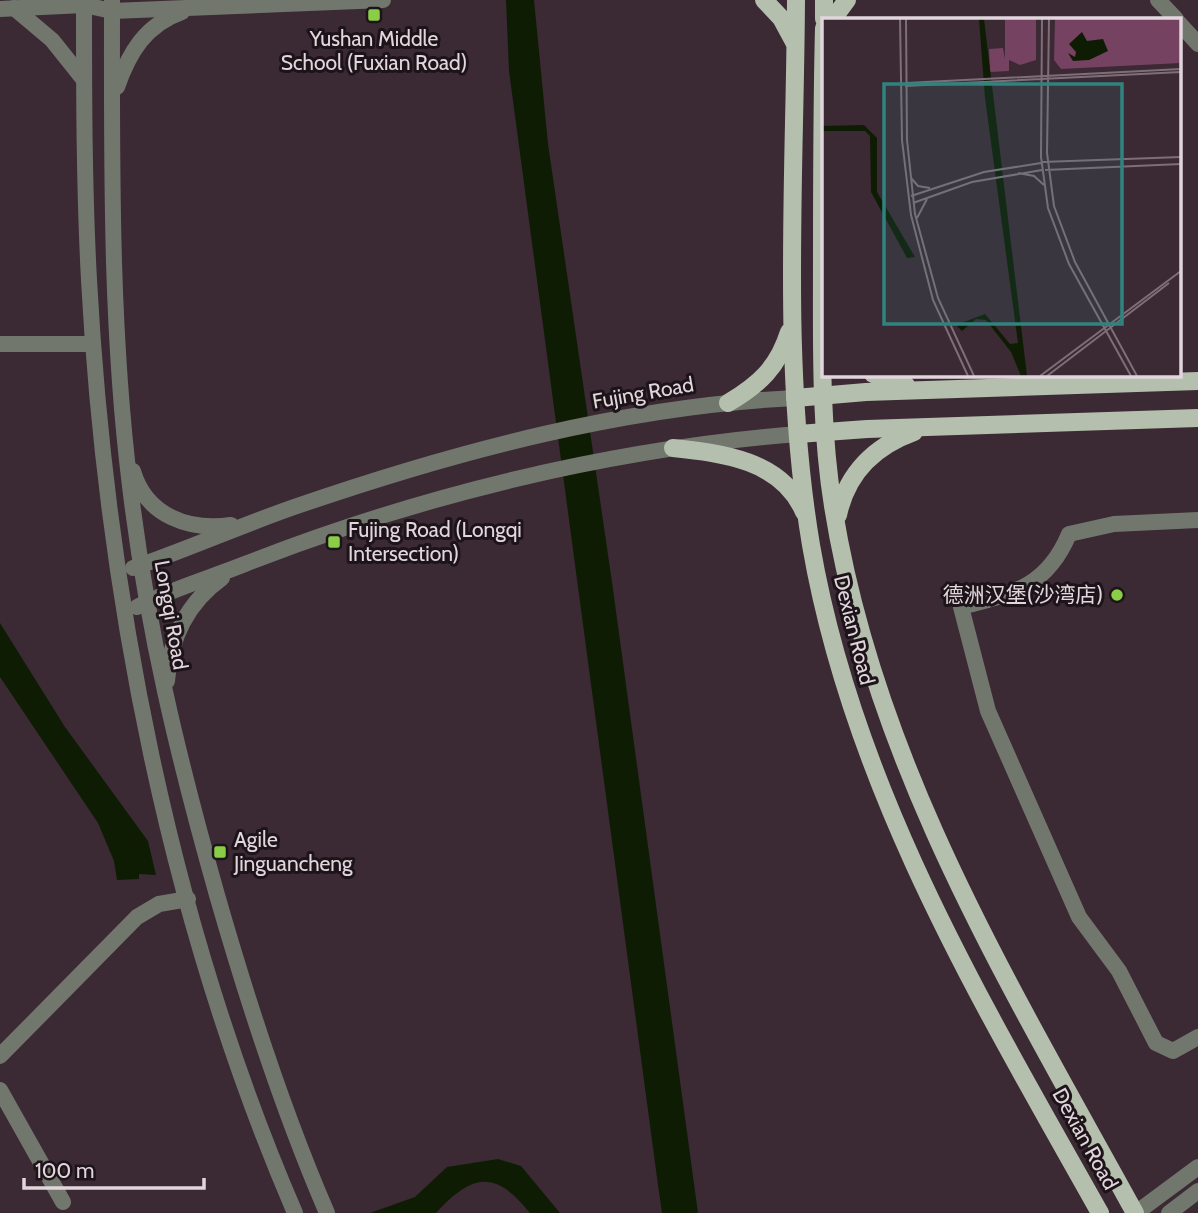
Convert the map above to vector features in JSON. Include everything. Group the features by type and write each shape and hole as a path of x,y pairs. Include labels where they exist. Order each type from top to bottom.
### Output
{"main road":[{"path":"764,0 790,31 796,46"},
{"name":"Dexian Road","path":"796,0 795,398 807,521 824,612 842,677 900,836 954,948 1100,1213"},
{"path":"824,0 824,18"},
{"path":"834,18 847,0"},
{"path":"728,402 768,375 785,346 794,318"},
{"name":"Dexian Road","path":"822,376 825,432 836,525 856,618 878,694 929,824 982,933 1136,1213"},
{"path":"880,376 930,390"},
{"name":"Fujing Road","path":"795,398 930,390 1198,381"},
{"path":"798,435 930,427 1198,418"},
{"path":"836,525 842,494 869,458 887,443 930,427"},
{"path":"673,448 730,456 758,466 774,476 799,500 807,521"}],"street":[{"path":"7,9 88,2 113,6 194,9 383,0"},
{"path":"1158,0 1174,18"},
{"name":"Longqi Road","path":"88,2 84,80 87,240 93,344 125,613 149,737 188,899 230,1043 295,1213"},
{"name":"Longqi Road","path":"113,6 114,282 126,447 146,602 184,779 254,1022 290,1123 327,1213"},
{"path":"7,9 52,40 84,80"},
{"path":"113,100 127,57 140,39 163,21 194,9"},
{"path":"1180,24 1198,44"},
{"path":"0,344 93,344"},
{"name":"Fujing Road","path":"119,573 268,517 361,486 553,433 728,402 795,398"},
{"path":"125,613 146,602 372,517 559,470 673,448 798,435"},
{"path":"126,447 135,478 148,500 180,523 218,526 268,517"},
{"path":"1198,520 1114,524 1069,534 1060,556 1038,579 1011,595 961,607 988,711 1079,917 1119,971 1156,1043 1173,1051 1198,1037"},
{"path":"165,700 168,660 178,629 199,597 240,566"},
{"path":"0,1056 137,917 159,904 188,899"},
{"path":"0,1090 64,1202"},
{"path":"1136,1213 1198,1167"},
{"path":"1169,1213 1193,1195 1178,1182"}],"shaded area":[{"path":"506,0 534,0 548,144 612,582 698,1213 662,1213 509,71"},
{"path":"0,623 65,727 148,841 156,875 139,874 139,879 117,880 114,861 98,823 0,677"},
{"path":"498,1159 521,1166 560,1213 530,1213 506,1189 494,1183 483,1182 461,1190 436,1213 370,1213 415,1197 447,1167"}],"place":[{"name":"Yushan Middle School (Fuxian Road)","path":"374,15"},
{"name":"Fujing Road (Longqi Intersection)","path":"334,542"},
{"name":"德洲汉堡(沙湾店)","path":"1117,595"},
{"name":"Agile Jinguancheng","path":"220,852"}]}
